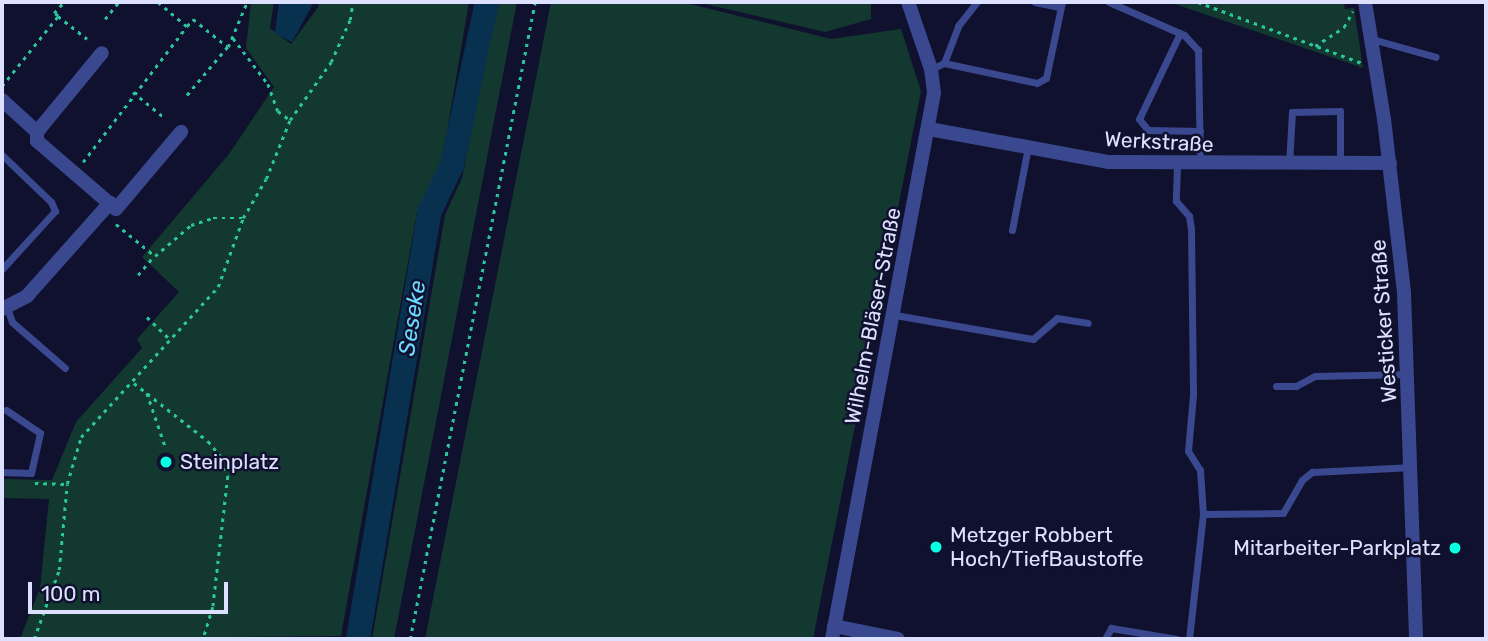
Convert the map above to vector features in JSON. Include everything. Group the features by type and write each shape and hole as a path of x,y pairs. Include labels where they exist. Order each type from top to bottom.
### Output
{"street":[{"name":"Wilhelm-Bläser-Straße","path":"833,633 895,316 938,66 908,2"},
{"name":"Westicker Straße","path":"1360,4 1371,39 1390,163 1410,373 1416,639"},
{"path":"102,52 37,132 37,141 74,173 106,208 116,209 181,132"},
{"path":"2,100 37,132"},
{"name":"Werkstraße","path":"929,129 1109,162 1177,166 1340,166 1390,163"},
{"path":"5,308 27,296 106,208"},
{"path":"833,633 898,639"}],"lane":[{"path":"977,2 969,5 938,66 1037,83 1046,78 1061,4 1035,2"},
{"path":"1109,2 1180,33 1198,50 1200,166"},
{"path":"1180,33 1139,119 1148,130 1200,131"},
{"path":"1371,39 1436,57"},
{"path":"1289,166 1292,112 1340,111 1340,166"},
{"path":"1012,230 1028,147"},
{"path":"2,155 51,202 55,211 2,269"},
{"path":"1177,166 1176,201 1189,216 1191,229 1193,395 1188,451 1200,470 1203,514 1189,639"},
{"path":"5,308 12,322 65,368"},
{"path":"895,316 1033,338 1057,318 1088,323"},
{"path":"1276,386 1296,386 1315,376 1410,373"},
{"path":"2,472 32,473 40,433 6,410"},
{"path":"1203,514 1283,513 1302,480 1312,472 1413,467"},
{"path":"1105,639 1111,628 1177,639"}],"path":[{"path":"64,2 54,13 87,39"},
{"path":"105,19 119,2"},
{"path":"158,2 187,26"},
{"path":"185,98 228,47 247,2"},
{"path":"34,639 59,570 71,461 81,437 218,287 243,218 266,179 290,120 331,62 350,20 353,2"},
{"path":"410,639 535,2"},
{"path":"1198,2 1366,64 1375,63"},
{"path":"1315,46 1344,27 1360,4"},
{"path":"2,86 58,16"},
{"path":"74,173 133,92 192,19 228,47"},
{"path":"233,38 268,84 278,111 290,120"},
{"path":"133,92 165,118"},
{"path":"106,208 155,256"},
{"path":"138,275 155,256 191,225 213,218 243,218"},
{"path":"147,317 171,340"},
{"path":"133,382 208,441 223,459 228,477 213,607 203,639"},
{"path":"147,393 165,446"}],"green space":[{"path":"251,2 274,2 270,28 291,44 319,6 316,2 469,2 441,167 417,212 341,636 20,639 40,588 49,499 2,498 2,479 52,480 76,422 142,348 137,339 179,292 142,257 229,154 274,87 246,48"},
{"path":"497,2 517,2 394,639 372,639 445,215 462,178"},
{"path":"551,2 682,2 831,39 901,29 921,91 813,639 425,639"},
{"path":"697,2 871,2 871,19 825,32"},
{"path":"1169,2 1344,4 1345,9 1354,8 1363,68"}],"water":[{"path":"279,2 314,2 292,42 275,33"}],"waterway":[{"name":"Seseke","path":"358,639 430,211 452,165 487,2"}],"place":[{"name":"Steinplatz","path":"166,462"},
{"name":"Metzger Robbert Hoch/TiefBaustoffe","path":"936,547"},
{"name":"Mitarbeiter-Parkplatz","path":"1455,548"}]}
